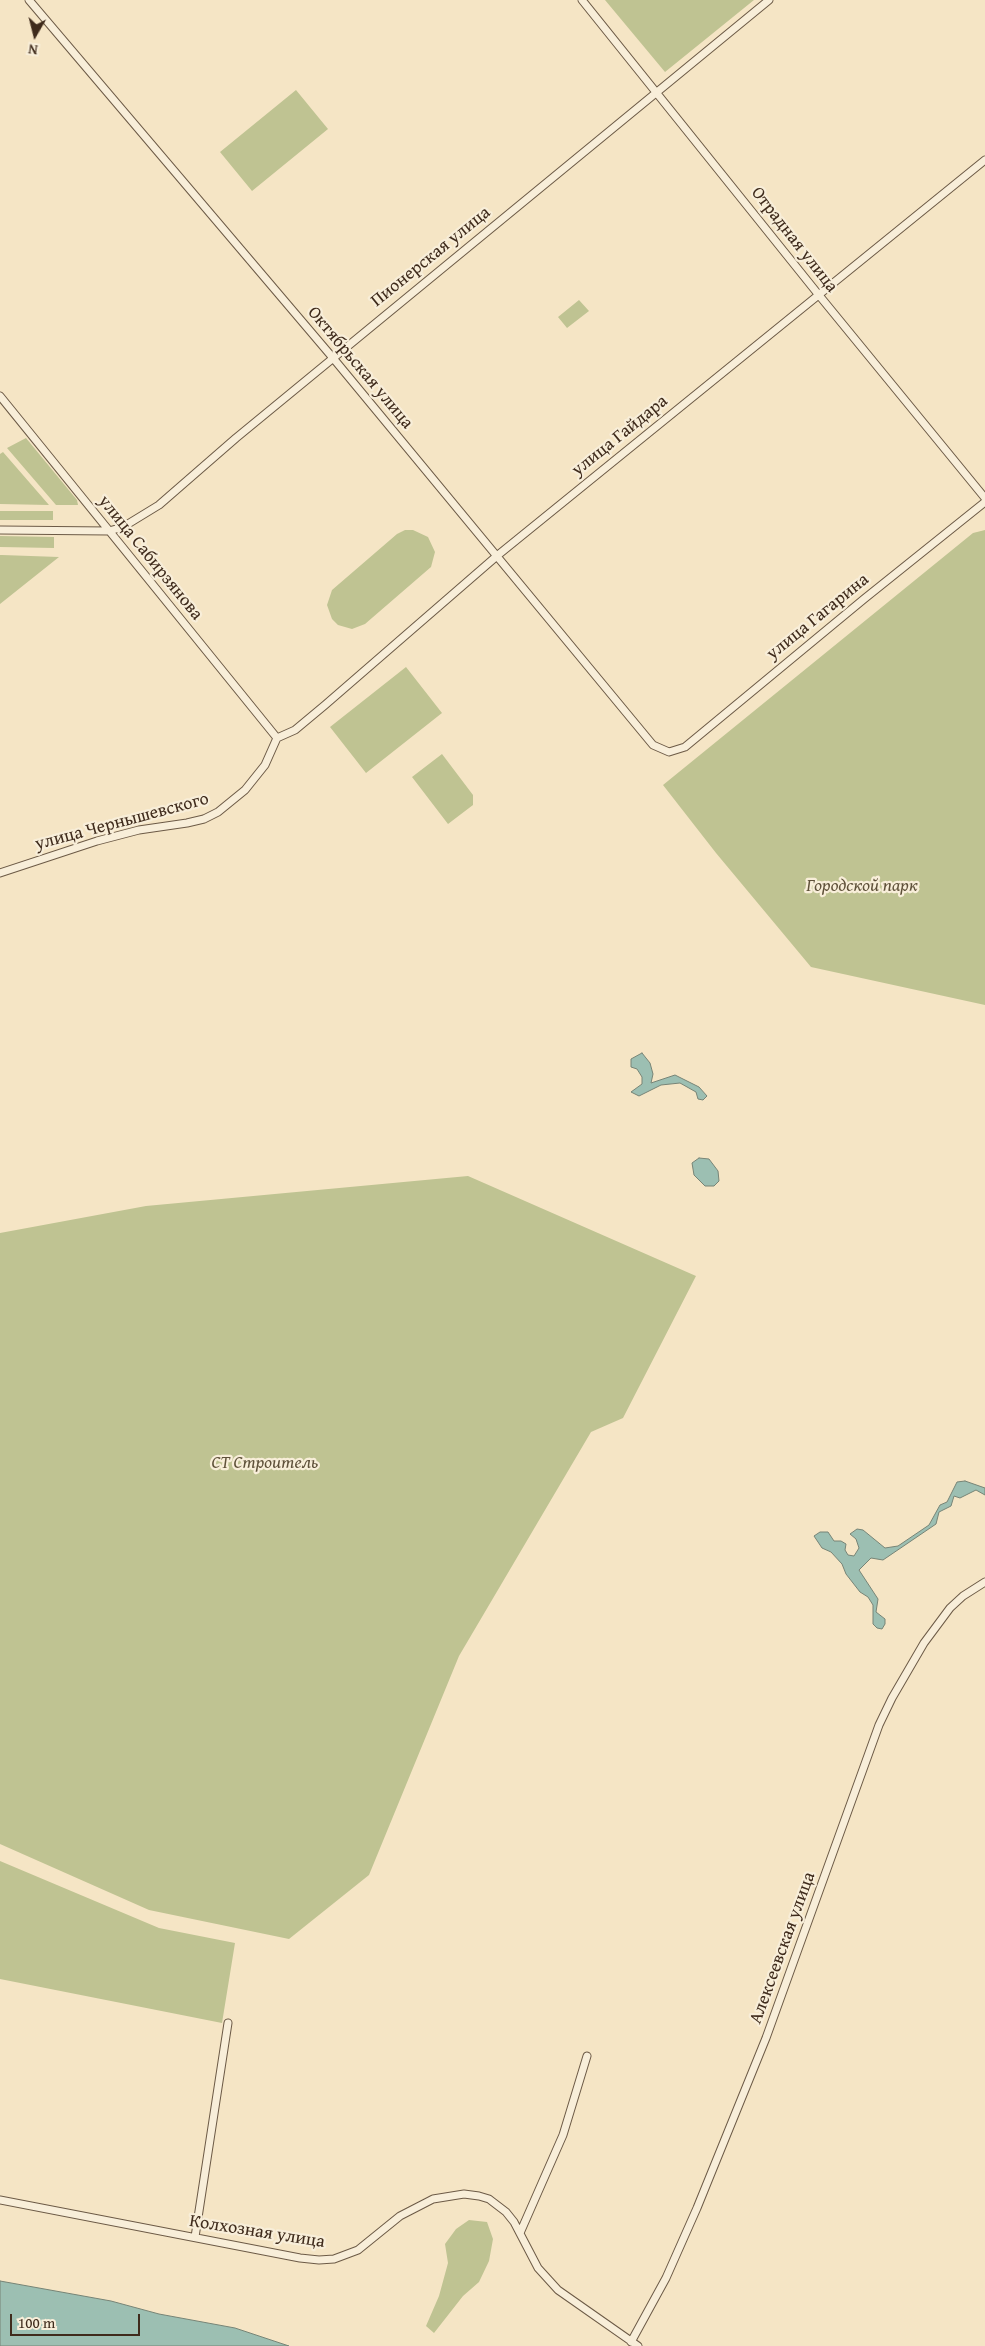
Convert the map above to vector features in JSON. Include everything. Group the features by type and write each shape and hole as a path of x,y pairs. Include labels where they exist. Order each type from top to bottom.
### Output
{"street":[{"name":"Октябрьская улица","path":"29,0 333,358 498,555 653,745 669,752"},
{"name":"Отрадная улица","path":"582,0 985,498"},
{"name":"Пионерская улица","path":"109,531 123,528 159,504 333,358 769,0"},
{"name":"улица Гайдара","path":"277,738 295,730 498,555 985,160"},
{"name":"улица Сабирзянова","path":"0,396 277,738"},
{"name":"улица Гагарина","path":"669,752 685,747 985,502"},
{"path":"0,530 109,531"},
{"name":"улица Чернышевского","path":"0,872 97,841 139,830 187,823 211,815 245,790 265,764 277,738"},
{"name":"Алексеевская улица","path":"634,2344 666,2278 766,2038 879,1725 892,1698 924,1643 950,1608 963,1596 985,1582"},
{"path":"195,2237 228,2023"},
{"path":"520,2233 563,2135 587,2056"},
{"name":"Колхозная улица","path":"0,2200 300,2258 334,2259 358,2250 400,2216 432,2198 464,2194 489,2199 499,2205 514,2222 529,2254 547,2279 558,2290 634,2344"}],"green space":[{"path":"605,0 754,0 665,72"},
{"path":"296,90 328,129 252,191 220,152"},
{"path":"579,300 589,311 567,328 558,317"},
{"path":"26,438 77,500 78,505 56,505 7,448"},
{"path":"3,452 49,505 0,504 0,454"},
{"path":"0,511 53,511 53,520 0,520"},
{"path":"405,530 413,530 428,537 435,552 431,567 365,624 352,629 338,625 332,619 327,605 332,590 397,534"},
{"name":"Городской парк","path":"985,530 985,1005 811,967 716,853 663,785 973,533"},
{"path":"0,536 54,537 54,548 0,547"},
{"path":"0,555 2,555 59,557 0,604"},
{"path":"406,667 442,713 366,773 330,727"},
{"path":"442,754 473,795 473,805 448,824 412,777"},
{"name":"СТ Строитель","path":"468,1176 696,1276 623,1418 591,1432 459,1656 369,1875 289,1939 149,1910 0,1844 0,1233 146,1206"},
{"path":"0,1861 159,1928 235,1943 222,2023 0,1979"},
{"path":"469,2220 487,2222 493,2239 489,2261 479,2282 463,2296 434,2333 426,2326 439,2296 448,2263 445,2244 456,2229"}],"shaded area":[{"path":"642,1053 650,1063 653,1074 651,1083 675,1075 699,1087 707,1096 703,1100 698,1099 696,1092 680,1083 661,1085 639,1096 631,1092 642,1084 642,1077 637,1069 631,1067 631,1059"},
{"path":"699,1158 709,1159 718,1171 719,1181 714,1186 705,1186 694,1175 692,1163"},
{"path":"965,1481 985,1488 985,1495 976,1490 960,1498 954,1496 951,1506 939,1512 936,1524 883,1560 871,1558 859,1570 878,1599 876,1612 885,1619 882,1629 877,1628 873,1624 873,1605 868,1597 860,1592 846,1574 842,1564 831,1552 822,1548 814,1536 820,1532 828,1532 834,1541 841,1541 846,1544 845,1550 848,1555 854,1556 859,1548 856,1539 850,1534 857,1529 863,1530 885,1548 898,1546 929,1525 940,1505 947,1502 957,1482"},
{"path":"0,2281 111,2301 159,2314 235,2328 289,2346 0,2346"}]}
